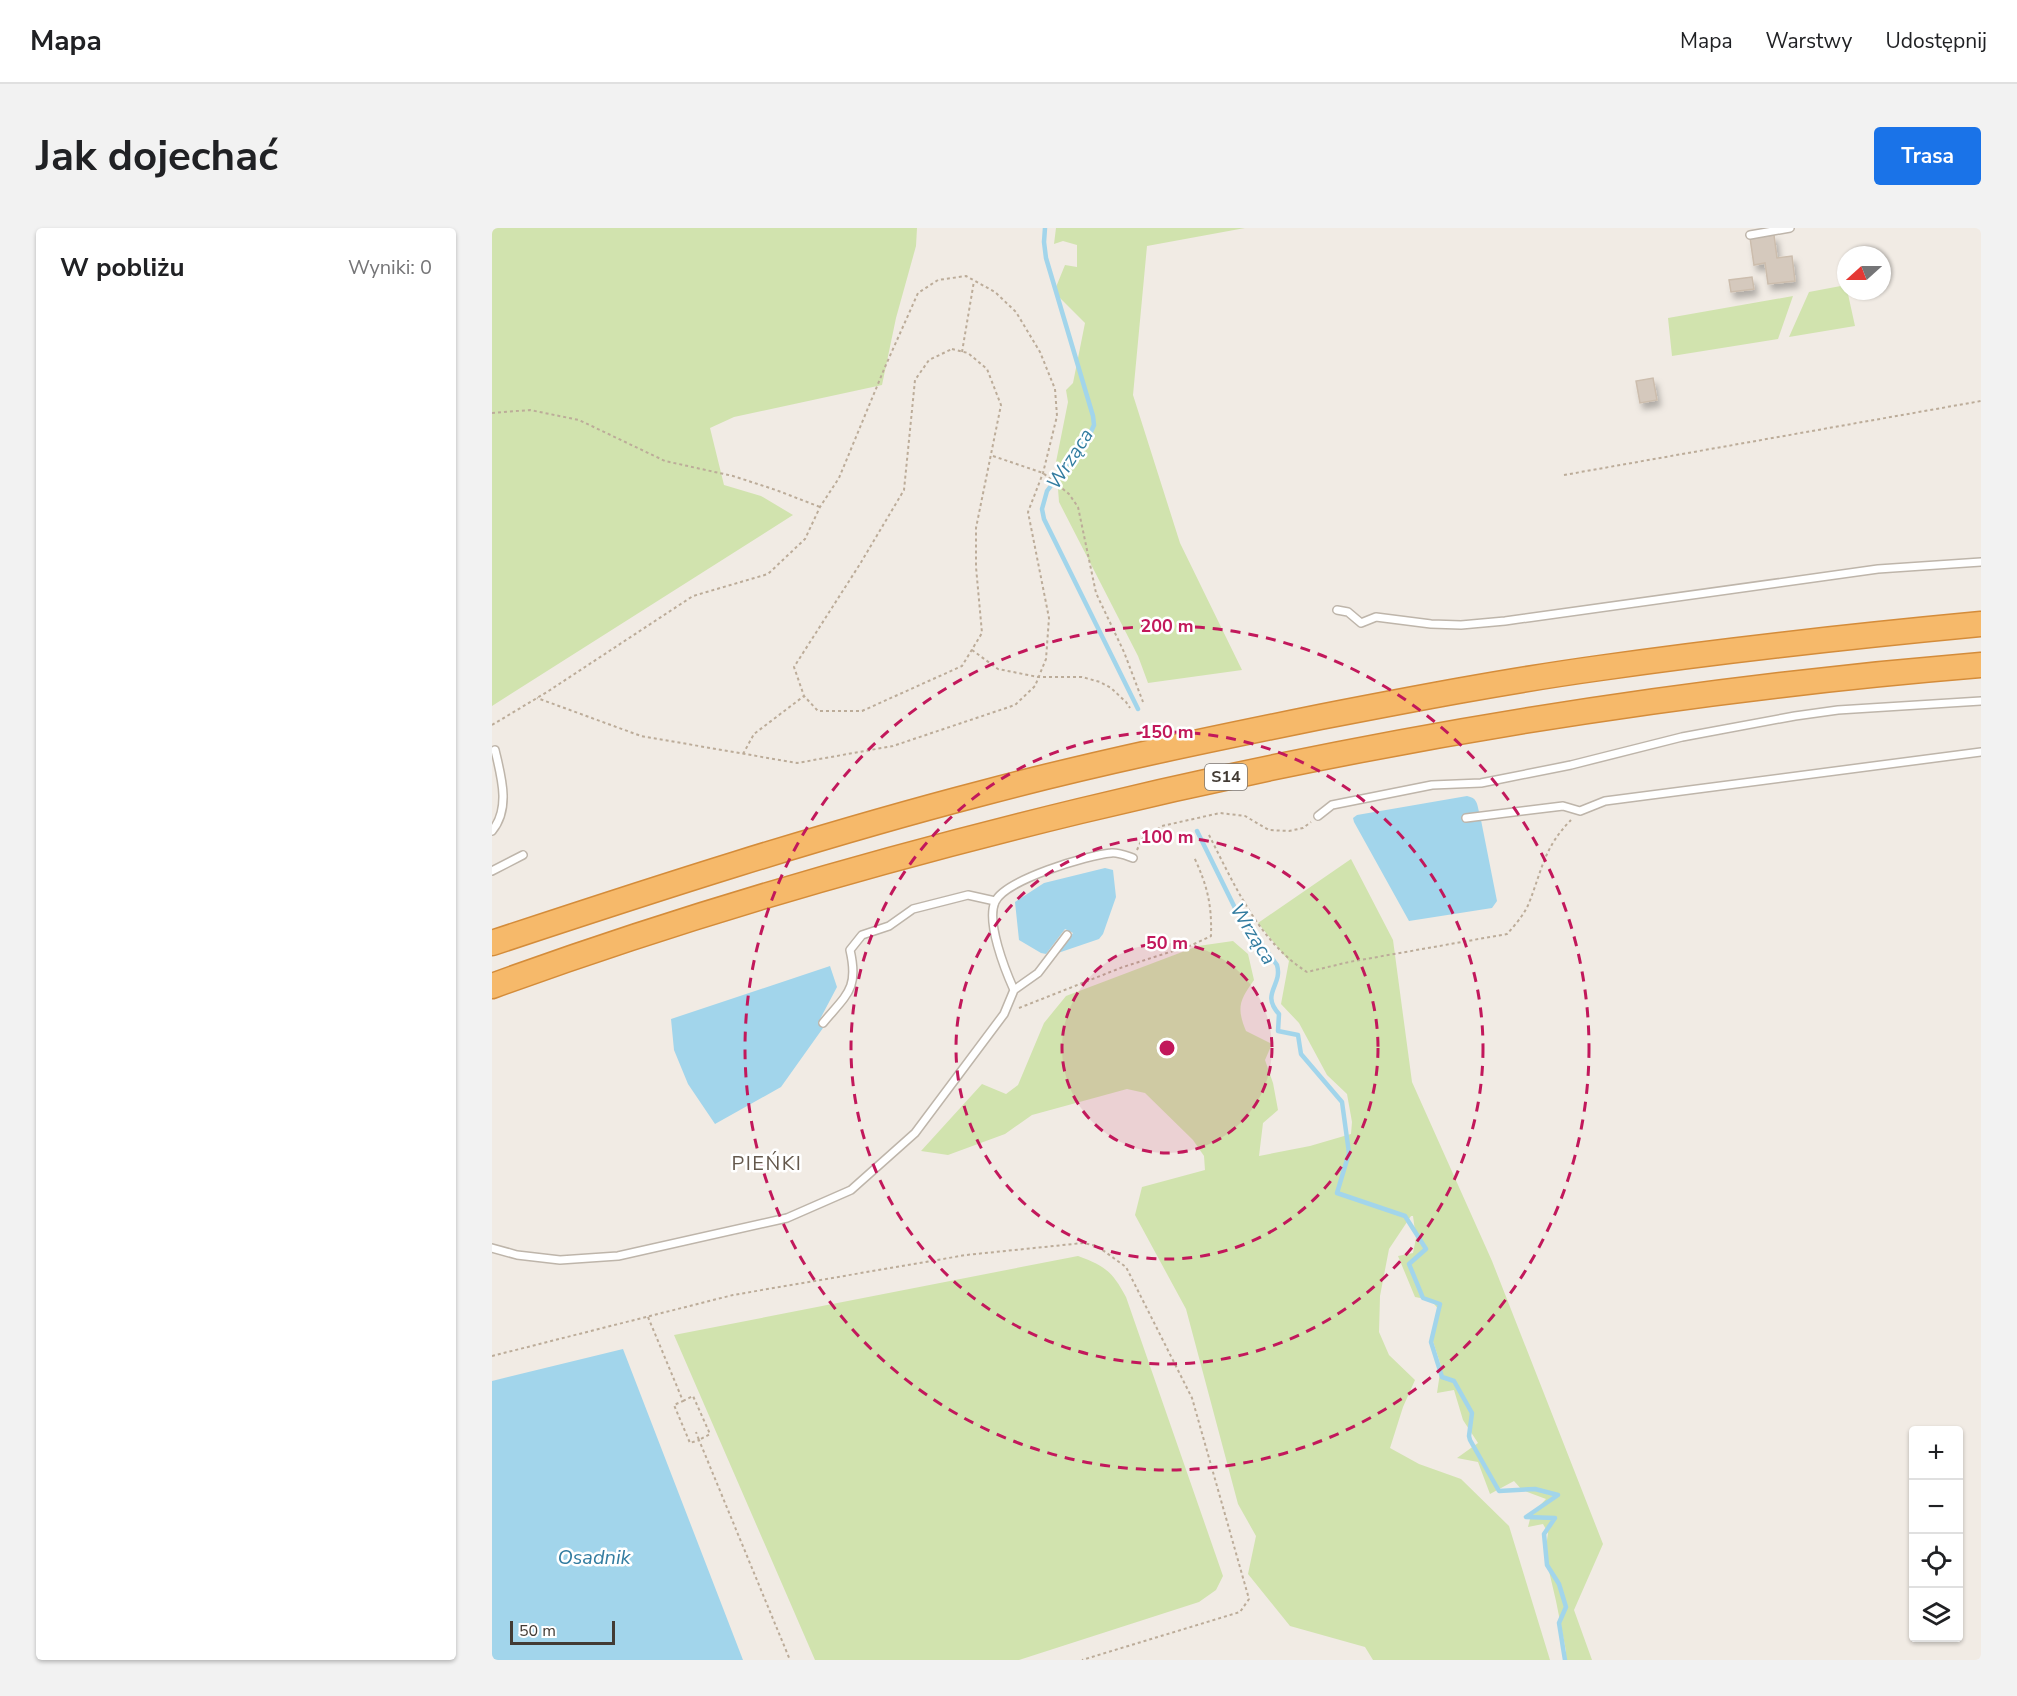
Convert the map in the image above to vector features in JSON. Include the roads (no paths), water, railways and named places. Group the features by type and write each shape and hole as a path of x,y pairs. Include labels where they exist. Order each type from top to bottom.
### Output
{"highway":[{"name":"S14","path":"492,943 676,882 850,829 985,792 1197,742 1407,700 1596,668 1847,637 1981,624"},
{"name":"S14","path":"492,986 687,920 862,867 1000,830 1213,780 1417,739 1544,717 1725,692 1981,665"}],"lane":[{"path":"1750,235 1790,228"},
{"path":"1337,610 1348,612 1361,623 1376,617 1431,624 1472,624 1878,569 1981,562"},
{"path":"1318,816 1332,805 1432,785 1481,783 1571,765 1682,737 1795,716 1838,710 1981,701"},
{"path":"492,831 498,824 504,791 495,750"},
{"path":"1466,818 1563,806 1580,811 1605,801 1981,752"},
{"path":"1014,990 1001,959 993,915 995,901 1003,891 1039,872 1113,853 1133,858"},
{"path":"492,859 495,869 523,855"},
{"path":"823,1023 848,993 852,984 854,970 850,950 862,935 889,926 913,909 968,895 995,901"},
{"path":"492,1248 517,1255 560,1260 618,1256 787,1218 851,1190 915,1134 1002,1017 1014,990 1038,973 1067,935"}],"water":[{"path":"1467,796 1475,800 1479,812 1464,815 1464,821 1481,820 1497,901 1492,908 1409,921 1353,818 1357,815"},
{"path":"1105,868 1113,870 1116,897 1103,934 1099,939 1058,953 1073,933 1065,929 1046,954 1019,940 1015,902 1044,883"},
{"path":"830,966 837,987 818,1023 823,1028 781,1087 715,1124 688,1084 674,1050 671,1019"},
{"name":"Osadnik","path":"623,1349 743,1660 492,1660 492,1381"}],"waterway":[{"name":"Wrząca","path":"1045,228 1046,258 1094,425 1090,434 1047,491 1042,509 1044,519 1138,709"},
{"name":"Wrząca","path":"1197,831 1236,910 1277,965 1278,972 1272,1000 1279,1014 1278,1031 1298,1035 1301,1054 1342,1102 1349,1153 1337,1193 1405,1216 1426,1249 1409,1264 1423,1298 1440,1304 1431,1342 1442,1377 1454,1381 1472,1413 1470,1440 1499,1491 1535,1489 1558,1495 1526,1517 1555,1518 1544,1534 1547,1565 1559,1584 1566,1607 1559,1623 1565,1660"}],"district":[{"name":"PIEŃKI","path":"767,1163"}]}
